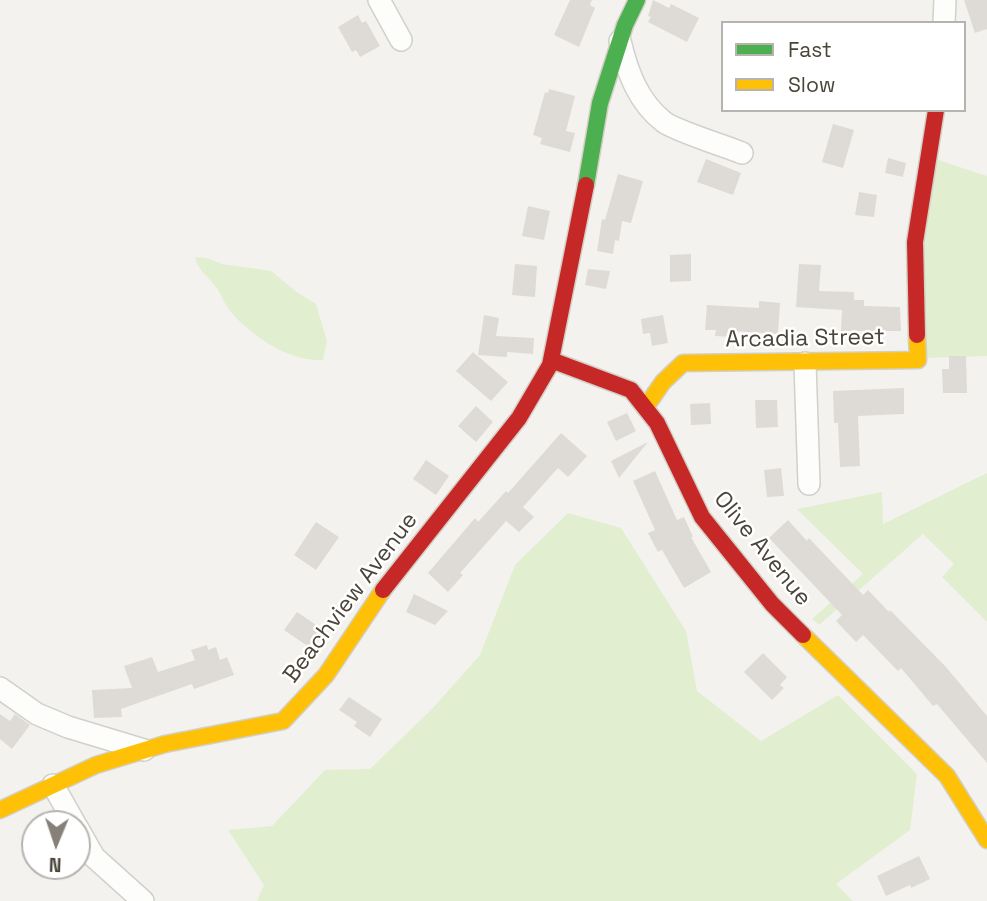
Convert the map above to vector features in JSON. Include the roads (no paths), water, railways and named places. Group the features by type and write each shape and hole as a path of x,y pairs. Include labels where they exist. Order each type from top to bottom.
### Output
{"street":[{"path":"379,0 401,40"},
{"path":"551,360 600,103 620,41 637,0"},
{"path":"944,21 945,0"},
{"path":"620,41 628,72 639,94 665,123 742,153"},
{"name":"Arcadia Street","path":"645,408 663,382 683,363 918,360 915,242 936,112"},
{"name":"Olive Avenue","path":"551,360 631,390 657,423 702,517 772,604 947,776 987,840"},
{"name":"Beachview Avenue","path":"0,810 96,765 165,744 283,721 326,675 388,582 519,418 551,360"},
{"path":"806,363 810,484"},
{"path":"0,688 37,714 68,727 144,751"},
{"path":"53,785 67,810"},
{"path":"91,852 143,901"}]}
